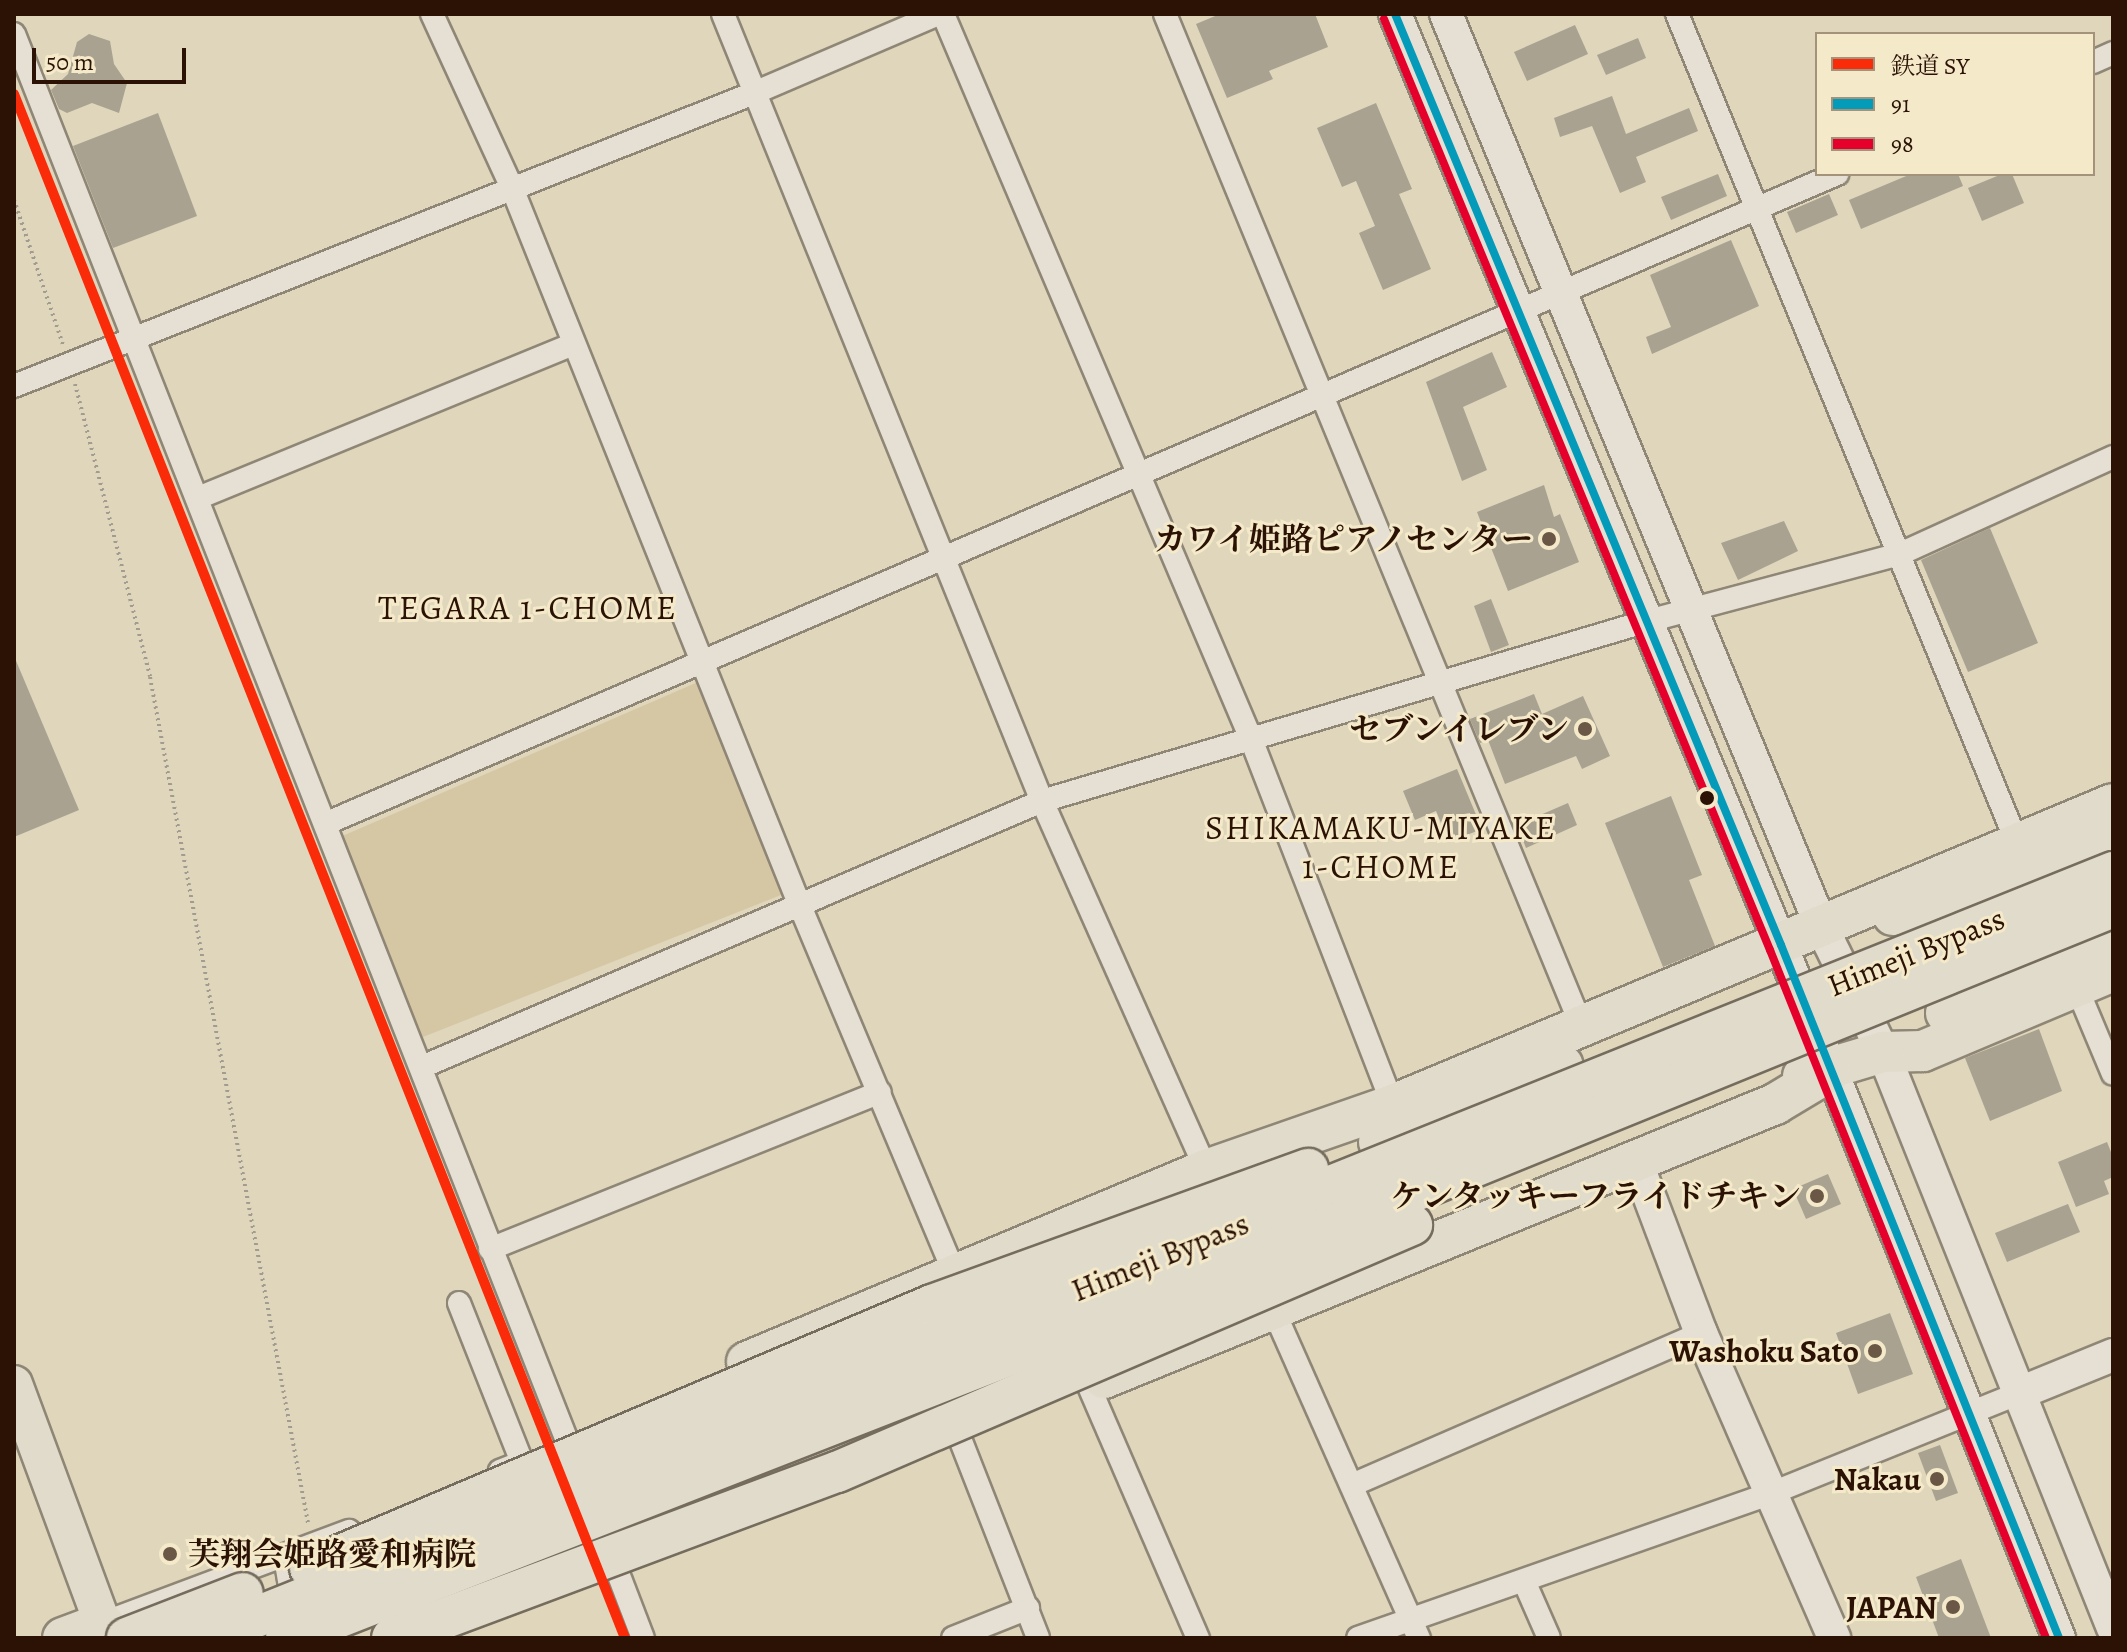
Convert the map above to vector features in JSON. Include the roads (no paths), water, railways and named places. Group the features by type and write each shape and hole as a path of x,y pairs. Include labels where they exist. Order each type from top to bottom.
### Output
{"highway":[{"path":"567,1441 954,1272 1206,1170 1393,1105 2113,804"},
{"path":"1822,928 1976,900 2113,843"},
{"name":"Himeji Bypass","path":"286,1638 609,1496 2113,872"},
{"name":"Himeji Bypass","path":"204,1638 609,1496 1645,1101 2113,907"},
{"path":"1883,1052 1911,1030 2113,937"},
{"path":"1112,1351 1006,1383 667,1511 609,1496 635,1454 1082,1255 1379,1142 1723,998 1781,945"},
{"path":"392,1638 837,1472 1112,1351 1412,1225 1764,1083 1830,1071 1883,1052 1923,1051 2113,971"},
{"path":"617,1572 1775,1104 1830,1071"},
{"path":"63,1638 112,1633 326,1561 932,1305 1004,1276 1082,1255"}],"main road":[{"path":"14,1384 112,1633"}],"street":[{"path":"432,14 512,188 571,345 1012,1414"},
{"path":"723,14 1042,801 1414,1628"},
{"path":"14,386 754,93 940,14 1251,739 1393,1105"},
{"path":"1165,14 1582,1027"},
{"path":"1395,14 1644,622 1781,945 2059,1638"},
{"path":"1446,14 1822,928 1883,1052 2022,1392 2113,1628"},
{"path":"1677,14 2018,845"},
{"path":"14,34 424,1066 490,1249 643,1638"},
{"path":"327,823 945,560 1137,474 1562,295 1832,176"},
{"path":"198,498 571,345"},
{"path":"424,1066 1042,801 1644,622 1900,554 2113,457"},
{"path":"2076,986 2113,1074"},
{"path":"490,1249 880,1092"},
{"path":"1636,1161 1701,1333 1834,1638"},
{"path":"429,1638 455,1634 572,1588 459,1303"},
{"path":"1352,1485 1701,1333"},
{"path":"1358,1638 1414,1628 1524,1581 1772,1493 2113,1355"},
{"path":"1088,1384 1198,1638"},
{"path":"959,1436 1038,1638"},
{"path":"112,1633 312,1545 522,1462"},
{"path":"285,1557 298,1638"},
{"path":"1524,1581 1549,1638"},
{"path":"953,1638 1028,1608"}],"rail line":[{"name":"SY","path":"14,94 625,1638"}],"place":[{"name":"カワイ姫路ピアノセンター","path":"1549,539"},
{"name":"セブンイレブン","path":"1585,729"},
{"name":"ケンタッキーフライドチキン","path":"1817,1196"},
{"name":"Washoku Sato","path":"1875,1351"},
{"name":"Nakau","path":"1937,1479"},
{"name":"芙翔会姫路愛和病院","path":"170,1554"},
{"name":"JAPAN","path":"1953,1607"}],"district":[{"name":"TEGARA 1-CHOME","path":"528,608"},
{"name":"SHIKAMAKU-MIYAKE 1-CHOME","path":"1381,846"}]}
